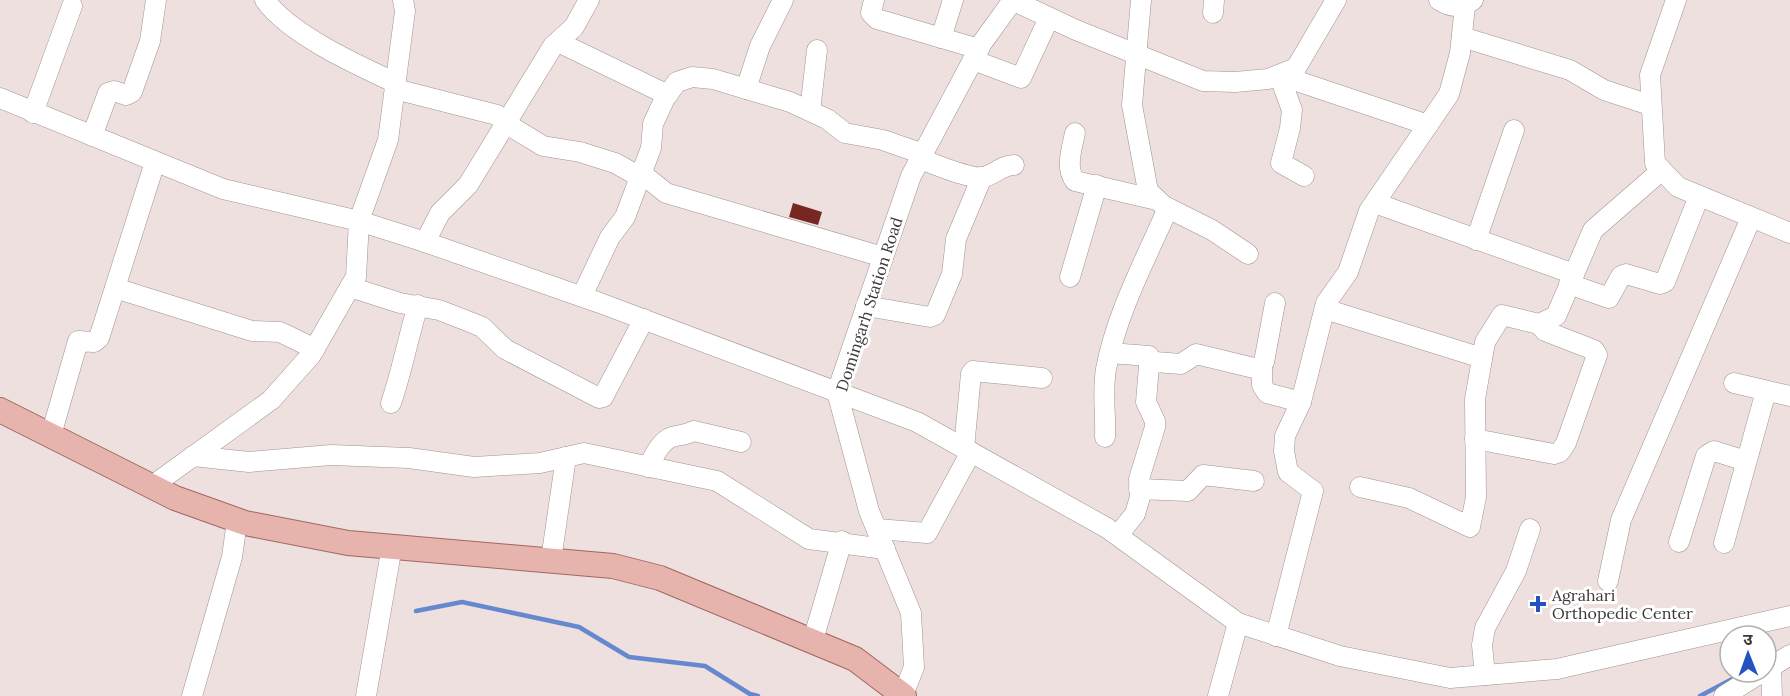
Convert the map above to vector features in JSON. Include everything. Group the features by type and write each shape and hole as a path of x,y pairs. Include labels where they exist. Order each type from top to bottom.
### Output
{"main road":[{"path":"0,410 175,498 237,521 348,543 613,566 660,578 855,659 904,695"}],"street":[{"path":"92,136 108,93 114,91 126,95 132,92 150,41 156,0"},
{"path":"265,0 289,26 395,86 497,115 543,146 589,155 615,163 640,175 666,193 883,257"},
{"path":"152,486 271,400 315,349 356,277 359,221 388,140 405,11 403,0"},
{"path":"425,242 440,213 468,185 558,42 574,27 589,0"},
{"path":"746,89 760,46 783,0"},
{"path":"874,0 871,13 873,17 941,38 1022,78 1049,18"},
{"path":"941,38 953,0"},
{"path":"1013,0 1049,18 1203,81 1235,82 1268,79 1296,68 1336,0"},
{"name":"Domingarh Station Road","path":"904,695 914,667 911,613 877,529 857,470 837,392 911,176 976,55 1013,0"},
{"path":"1141,0 1132,105 1148,191 1163,204"},
{"path":"1276,636 1312,491 1288,472 1285,436 1301,402 1329,296 1348,272 1366,218 1449,94 1469,3 1449,6 1439,0"},
{"path":"1676,0 1650,75 1655,163 1678,187 1790,233"},
{"path":"33,113 72,6"},
{"path":"1462,37 1570,69 1604,90 1650,105"},
{"path":"558,42 668,95"},
{"path":"810,111 817,50"},
{"path":"1279,75 1428,125"},
{"path":"1279,75 1292,110 1281,163 1304,176"},
{"path":"582,296 610,237 626,217 651,148 653,124 677,82 692,77 713,79 790,102 827,119 845,133 883,140 921,157 982,177"},
{"path":"0,98 223,189 359,221 425,242 582,296 917,422 1118,536 1238,623 1340,656 1450,678 1557,669 1790,616"},
{"path":"1476,240 1514,130"},
{"path":"1075,133 1070,162 1072,176 1075,180 1163,204 1212,230 1248,254"},
{"path":"51,435 78,341 98,342 155,162"},
{"path":"866,306 930,317 938,312 952,274 956,239 982,177 1007,165 1014,165"},
{"path":"1539,324 1556,316 1593,230 1662,170"},
{"path":"1070,277 1097,185"},
{"path":"1375,203 1476,240 1572,279 1609,298 1621,276 1626,274 1660,284 1665,282 1700,196"},
{"path":"1105,437 1106,412 1102,402 1110,353 1120,316 1163,204"},
{"path":"1608,581 1621,520 1751,218"},
{"path":"350,287 392,301 439,310 483,327 505,350 599,398 603,397 644,319"},
{"path":"115,288 252,331 280,332 315,349"},
{"path":"1275,303 1262,366 1263,385 1267,393 1301,402"},
{"path":"391,404 404,364 407,340 418,305"},
{"path":"1325,309 1482,358"},
{"path":"1360,487 1409,498 1470,527 1476,497 1475,440 1475,399 1485,342 1502,315 1539,324 1545,331 1594,350 1597,355 1566,443 1560,452 1554,454 1475,440"},
{"path":"1110,353 1149,356"},
{"path":"1118,536 1135,514 1139,489 1138,479 1155,427 1155,421 1146,402 1151,363 1181,364 1196,354 1258,369 1262,366"},
{"path":"877,529 927,534 967,450 973,370 1042,378"},
{"path":"1734,383 1790,396"},
{"path":"1724,543 1766,391"},
{"path":"648,467 657,450 668,440 683,437 694,431 741,442"},
{"path":"1679,542 1706,456 1714,451 1746,461"},
{"path":"194,456 249,462 331,455 365,456 409,458 474,467 540,463 584,453 717,480 809,539 885,549"},
{"path":"551,560 566,457"},
{"path":"1139,489 1188,491 1203,475 1254,481"},
{"path":"192,696 232,557 237,521"},
{"path":"1485,675 1482,645 1485,628 1516,571 1530,528"},
{"path":"813,640 842,542"},
{"path":"366,696 392,546"},
{"path":"1218,696 1238,623"},
{"path":"1724,696 1743,684"}],"building":[{"path":"793,203 822,212 818,225 789,217"}],"waterway":[{"path":"416,611 462,602 579,627 629,657 705,666 750,694 758,696"},
{"path":"1700,696 1723,684"}],"place":[{"name":"Agrahari Orthopedic Center","path":"1538,604"}]}
